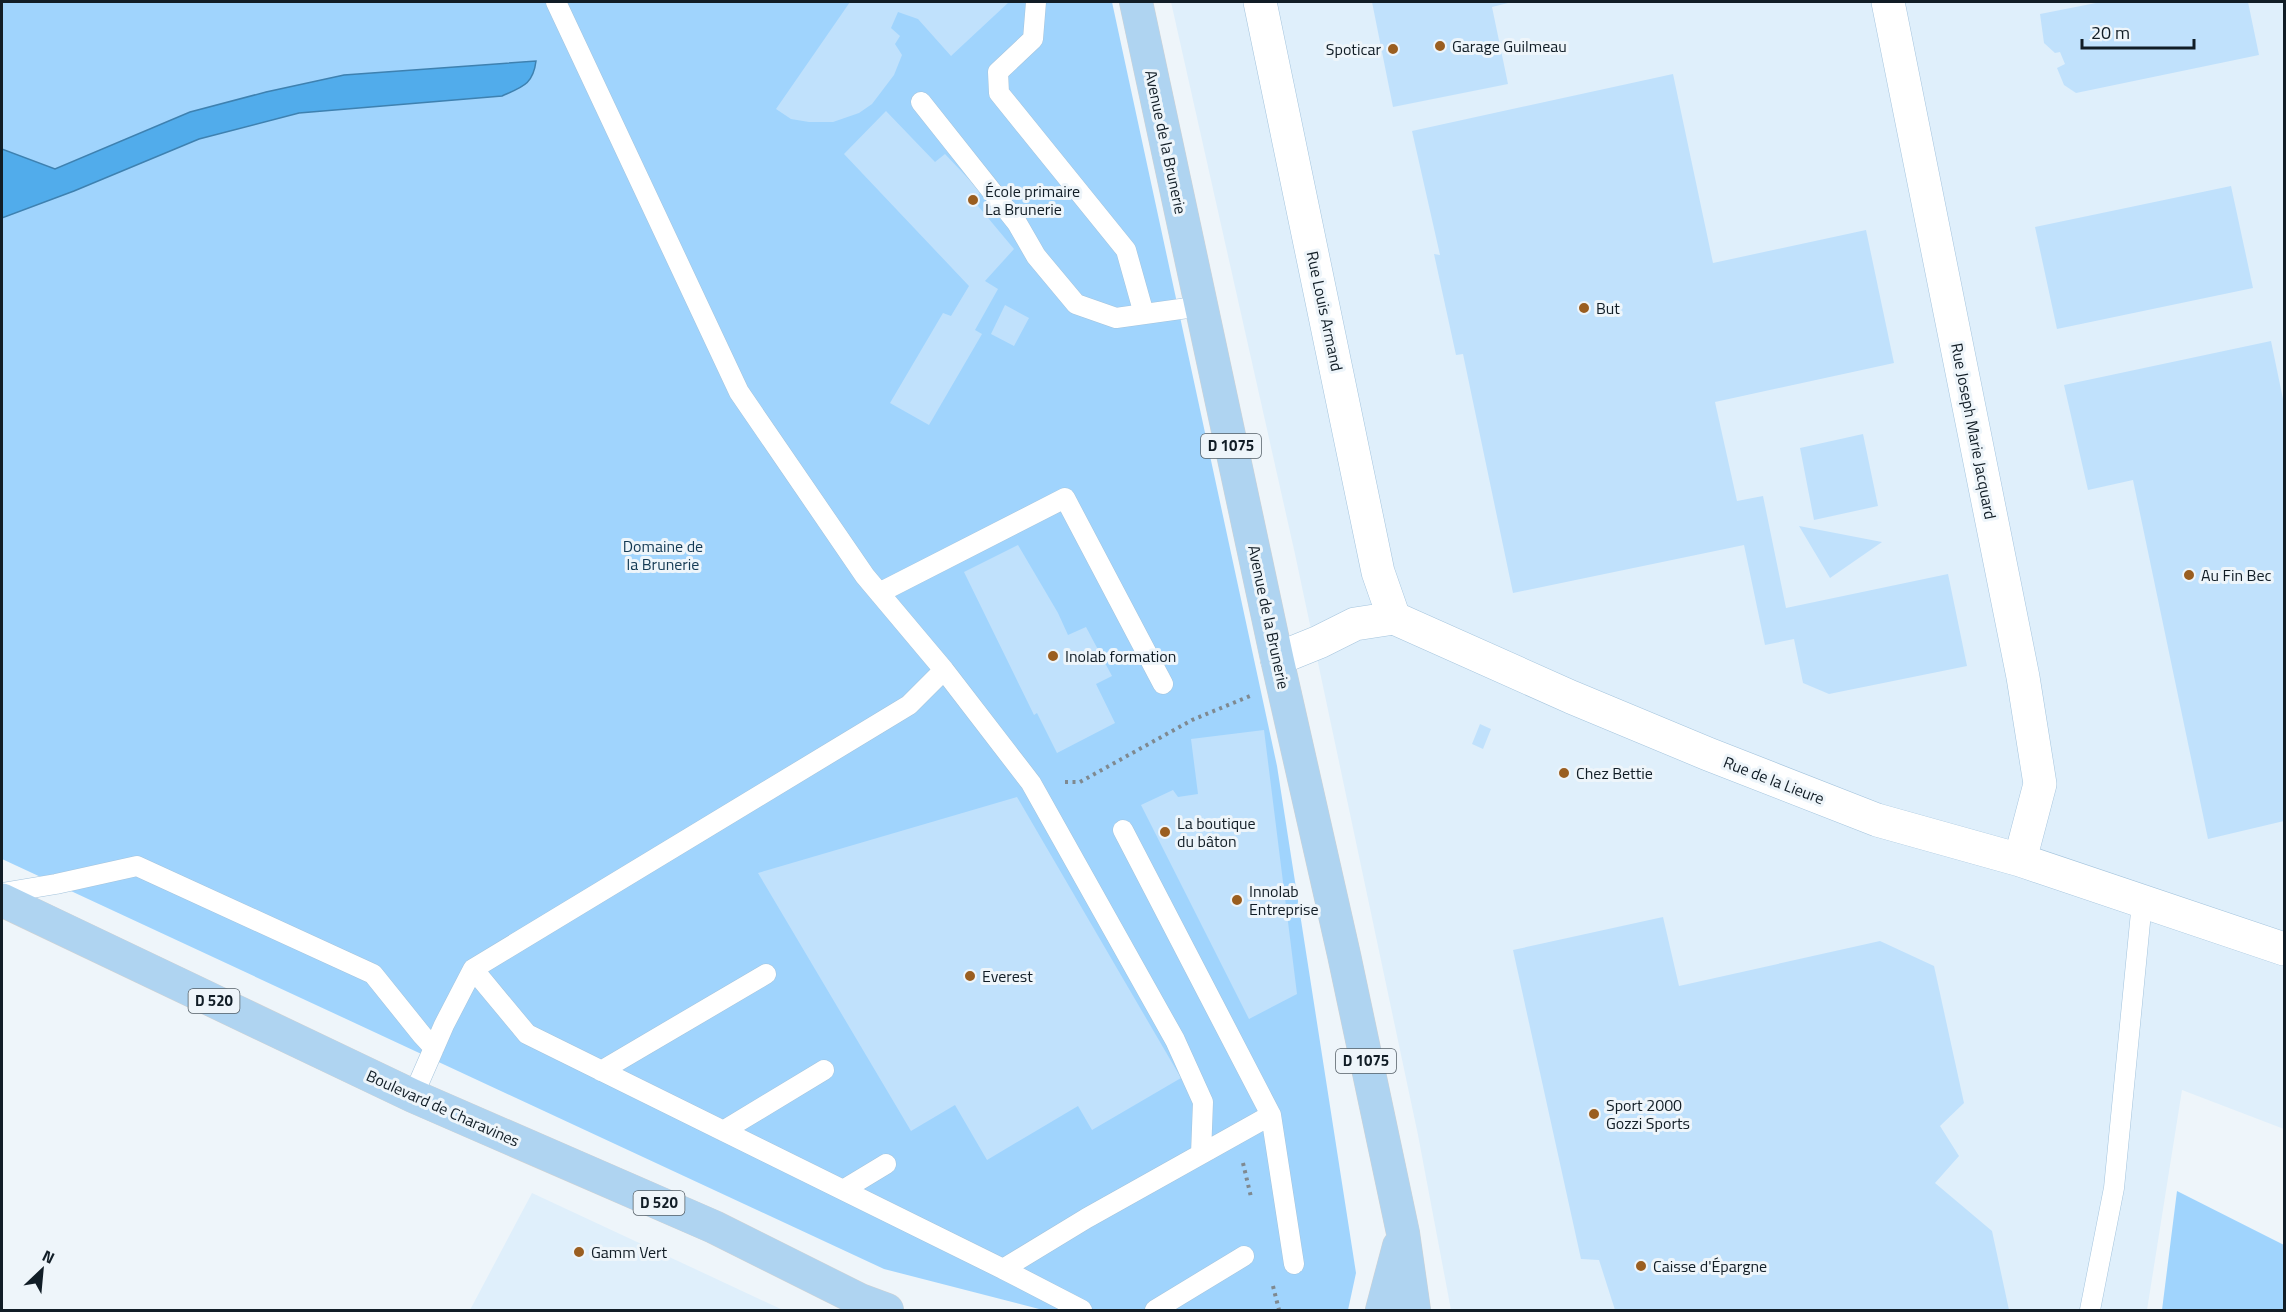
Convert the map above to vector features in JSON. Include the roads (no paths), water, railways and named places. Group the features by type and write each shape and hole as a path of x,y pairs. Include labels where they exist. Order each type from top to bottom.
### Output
{"main road":[{"name":"Avenue de la Brunerie","path":"1136,2 1403,1233 1414,1311"},
{"name":"Boulevard de Charavines","path":"2,900 413,1096 714,1227 860,1300 887,1311"},
{"name":"Avenue de la Brunerie","path":"1382,1311 1403,1233"}],"street":[{"name":"Rue Louis Armand","path":"1260,2 1378,572 1394,618"},
{"name":"Rue Joseph Marie Jacquard","path":"1888,2 2023,677 2040,784 2020,860"},
{"path":"1277,659 1355,624 1394,618"},
{"name":"Rue de la Lieure","path":"1394,618 1571,697 1866,816 2020,860 2284,949"}],"lane":[{"path":"556,2 739,392 865,576 944,669 1031,783 1175,1040 1203,1102 1201,1154"},
{"path":"1036,2 1033,39 998,72 999,93 1126,250 1144,314"},
{"path":"921,102 1017,223 1036,256 1077,304 1116,318 1202,306"},
{"path":"879,593 1065,498 1163,684"},
{"path":"413,1096 473,969 909,705 944,669"},
{"path":"1123,830 1271,1114 1294,1264"},
{"path":"2,893 56,884 136,866 373,974 434,1048"},
{"path":"2090,1311 2114,1188 2142,902"},
{"path":"473,969 526,1034 1003,1269 1082,1311"},
{"path":"601,1071 766,974"},
{"path":"723,1131 824,1070"},
{"path":"1003,1269 1271,1114"},
{"path":"843,1190 886,1164"},
{"path":"1155,1311 1244,1256"}],"place":[{"name":"Garage Guilmeau","path":"1440,46"},
{"name":"Spoticar","path":"1393,49"},
{"name":"École primaire La Brunerie","path":"973,200"},
{"name":"But","path":"1584,308"},
{"name":"Au Fin Bec","path":"2189,575"},
{"name":"Inolab formation","path":"1053,656"},
{"name":"Chez Bettie","path":"1564,773"},
{"name":"La boutique du bâton","path":"1165,832"},
{"name":"Innolab Entreprise","path":"1237,900"},
{"name":"Everest","path":"970,976"},
{"name":"Sport 2000 Gozzi Sports","path":"1594,1114"},
{"name":"Gamm Vert","path":"579,1252"},
{"name":"Caisse d'Épargne","path":"1641,1266"}],"park label":[{"name":"Domaine de la Brunerie","path":"663,555"}]}
